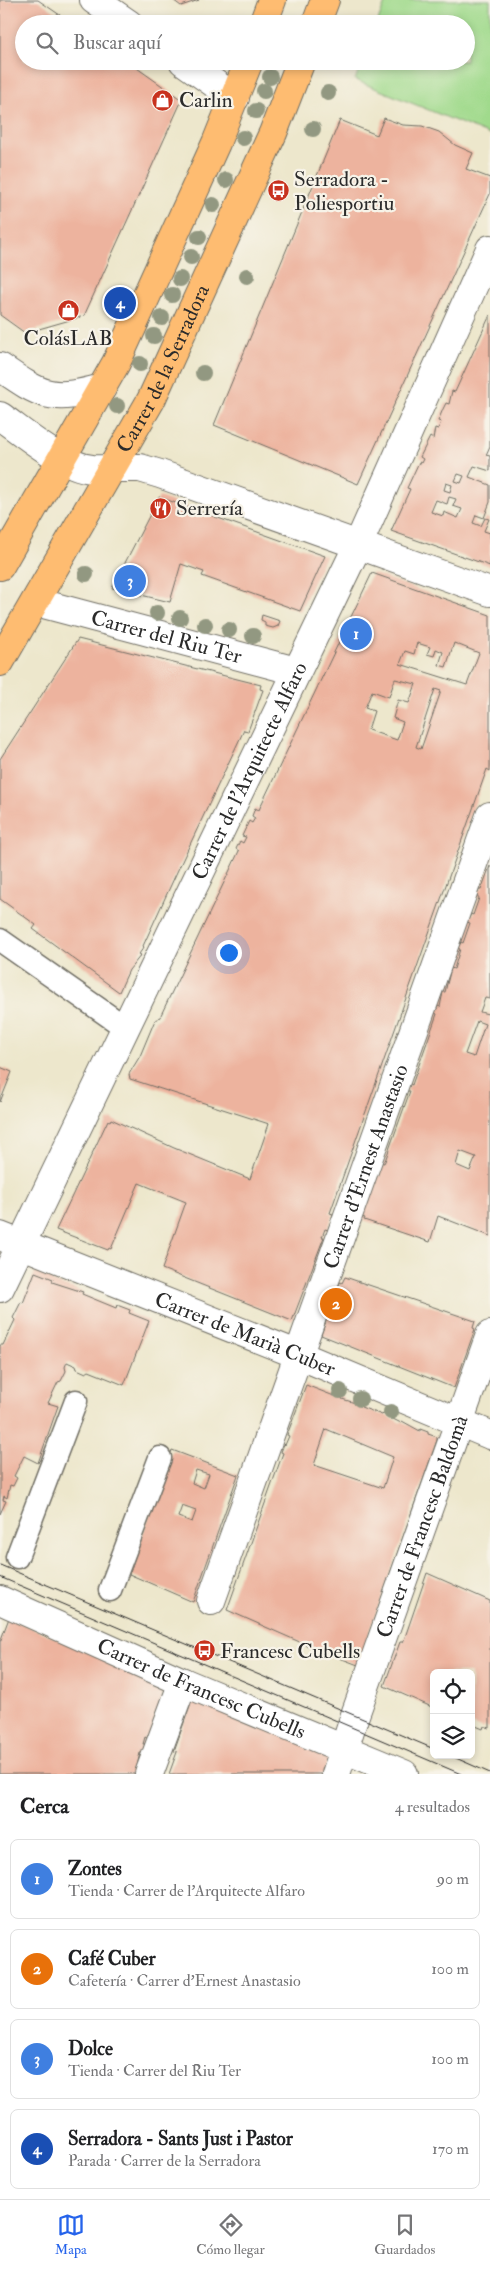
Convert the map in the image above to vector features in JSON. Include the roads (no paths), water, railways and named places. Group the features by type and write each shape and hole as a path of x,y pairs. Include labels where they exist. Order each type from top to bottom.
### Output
{"main road":[{"path":"266,15 272,0"},
{"path":"319,15 325,0"},
{"path":"0,566 102,388 127,339 216,143 245,70"},
{"name":"Carrer de la Serradora","path":"0,662 150,400 273,133 298,70"}],"street":[{"path":"94,0 115,15"},
{"path":"196,70 235,98"},
{"name":"Carrer de l'Arquitecte Alfaro","path":"0,1288 11,1240 126,1028 296,670 358,545 490,249"},
{"path":"0,367 42,393 61,397 102,388"},
{"path":"0,416 62,458 78,466 92,469 140,468 160,474 490,592"},
{"name":"Carrer del Riu Ter","path":"36,602 296,670"},
{"name":"Carrer d'Ernest Anastasio","path":"211,1601 490,816"},
{"path":"0,940 126,1028"},
{"name":"Carrer de Marià Cuber","path":"11,1240 299,1355 490,1435"},
{"name":"Carrer de Francesc Baldomà","path":"336,1774 355,1714 490,1335"},
{"path":"17,1557 76,1401"},
{"path":"110,1590 160,1458"},
{"name":"Carrer de Francesc Cubells","path":"1,1602 182,1682 404,1774"},
{"path":"149,1774 182,1682"}],"tram line":[{"path":"0,1565 430,1747"},
{"path":"0,1577 461,1774"},
{"path":"458,1759 490,1773"}],"place":[{"name":"Carlin","path":"163,100"},
{"name":"Serradora - Poliesportiu","path":"278,191"},
{"name":"Serradora - Sants Just i Pastor","path":"120,303"},
{"name":"ColásLAB","path":"68,311"},
{"name":"Serrería","path":"160,508"},
{"name":"Dolce","path":"130,581"},
{"name":"Zontes","path":"356,634"},
{"name":"Café Cuber","path":"336,1304"},
{"name":"Francesc Cubells","path":"204,1651"}]}
